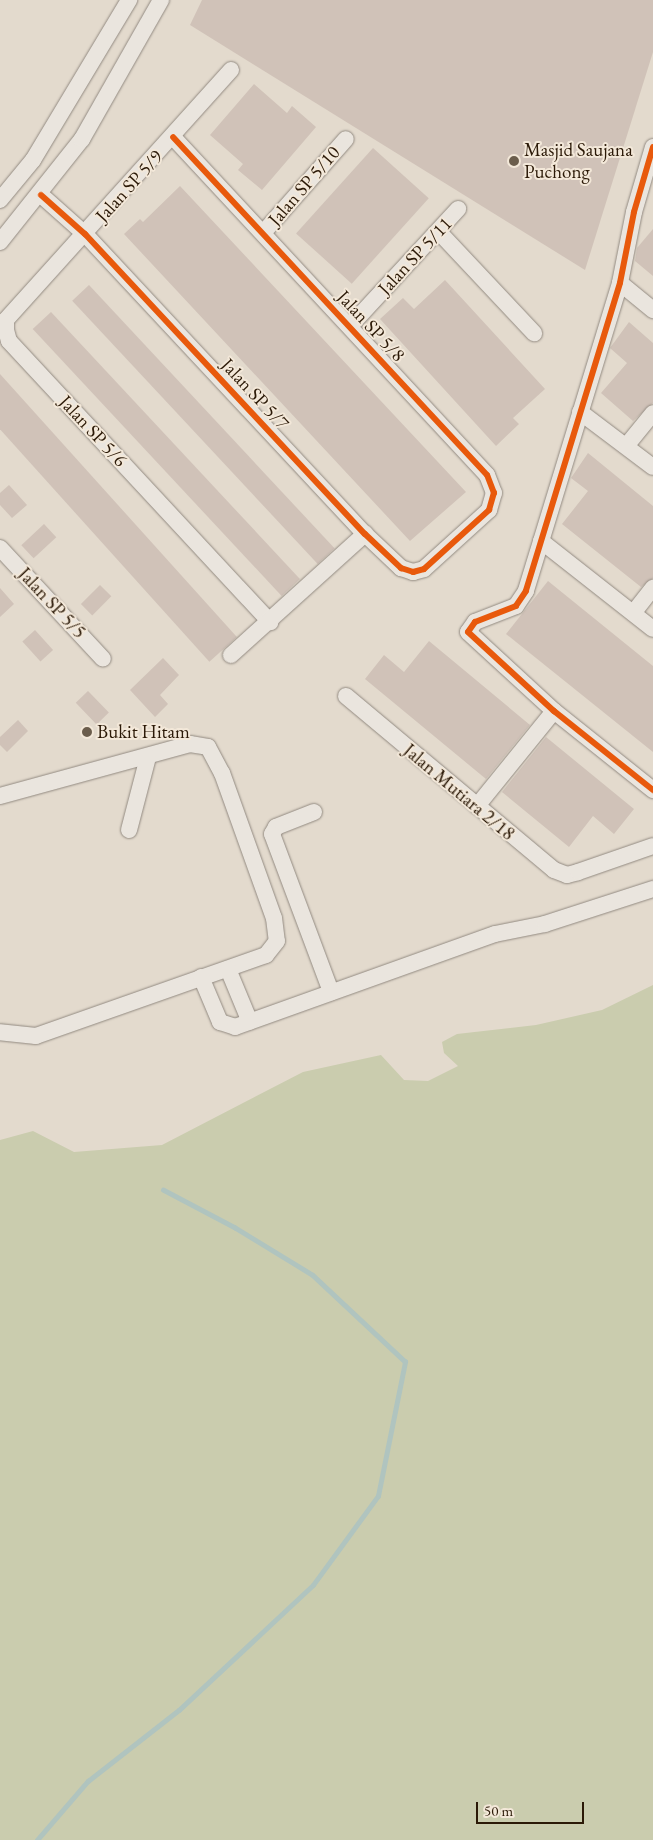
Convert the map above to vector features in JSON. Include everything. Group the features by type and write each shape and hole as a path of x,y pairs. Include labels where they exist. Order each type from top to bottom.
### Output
{"street":[{"path":"0,200 33,160 129,0"},
{"path":"0,242 41,195 82,139 161,0"},
{"name":"Jalan SP 5/9","path":"85,234 231,70"},
{"name":"Jalan SP 5/8","path":"173,137 351,325 487,475 494,493 489,510 454,542"},
{"name":"Jalan SP 5/10","path":"263,233 346,139"},
{"path":"653,147 634,212 620,283 522,600 470,626 470,639 653,790"},
{"name":"Jalan SP 5/7","path":"41,195 85,234 365,534 401,568 413,572 424,569 454,542"},
{"name":"Jalan SP 5/11","path":"351,325 439,232 458,209"},
{"path":"439,232 534,333"},
{"name":"Jalan SP 5/6","path":"85,234 6,320 9,341 270,622"},
{"path":"620,283 653,310"},
{"path":"580,412 627,445 653,467"},
{"path":"627,445 653,413"},
{"path":"231,655 270,622 365,534"},
{"path":"541,541 653,628"},
{"name":"Jalan SP 5/5","path":"0,548 103,659"},
{"path":"634,612 653,588"},
{"name":"Jalan Mutiara 2/18","path":"346,696 554,870 566,875 653,846"},
{"path":"476,806 554,710"},
{"path":"0,796 190,744 208,747 222,773 274,918 277,941 266,955 36,1036 0,1032"},
{"path":"129,830 148,757"},
{"path":"314,812 276,827 272,834 331,992"},
{"path":"202,977 220,1022 235,1027 494,934 545,924 653,889"},
{"path":"228,969 250,1022"}],"green space":[{"path":"653,985 653,1840 0,1840 0,1140 33,1131 74,1152 162,1145 303,1072 381,1055 404,1080 428,1081 458,1066 444,1053 442,1042 457,1034 536,1025 602,1010"}],"building":[{"name":"Masjid Saujana Puchong","path":"202,0 653,0 653,52 585,270 190,25"},
{"path":"254,84 287,113 292,106 316,127 262,190 238,170 243,164 210,135"},
{"path":"373,148 429,198 352,284 296,233"},
{"path":"180,186 466,492 410,541 124,234 140,219 143,222"},
{"path":"653,229 653,276 635,261 637,248"},
{"path":"445,280 545,389 513,418 519,424 496,446 380,319 403,298 414,309"},
{"path":"89,285 335,548 318,564 72,301"},
{"path":"51,312 300,579 282,596 33,329"},
{"path":"629,322 653,343 653,403 633,421 601,393 627,363 610,348"},
{"path":"0,374 237,637 209,662 0,429"},
{"path":"588,453 653,506 653,578 641,587 562,524 588,491 571,478"},
{"path":"9,485 27,505 12,518 0,505 0,493"},
{"path":"44,524 56,537 34,558 21,545"},
{"path":"548,581 653,666 653,752 506,634"},
{"path":"100,585 111,596 92,615 81,604"},
{"path":"0,588 14,604 0,617"},
{"path":"35,630 53,650 40,661 22,641"},
{"path":"429,641 530,725 486,779 365,679 384,655 404,672"},
{"path":"163,658 179,675 160,695 168,704 155,717 130,690"},
{"path":"88,691 109,713 97,724 76,703"},
{"path":"18,720 28,731 7,752 0,745 0,737"},
{"path":"546,737 634,809 614,834 593,816 569,847 502,792"}],"waterway":[{"path":"37,1840 88,1781 179,1710 313,1585 378,1496 405,1362 312,1275 235,1228 163,1190"}],"cycle path":[{"path":"41,195 85,234 365,534 401,568 413,572 424,569 489,510 494,493 487,475 173,137"},
{"path":"653,147 634,212 620,283 526,591 516,606 475,622 468,632 554,711 653,790"}],"place":[{"name":"Masjid Saujana Puchong","path":"514,161"},
{"name":"Bukit Hitam","path":"87,732"}]}
